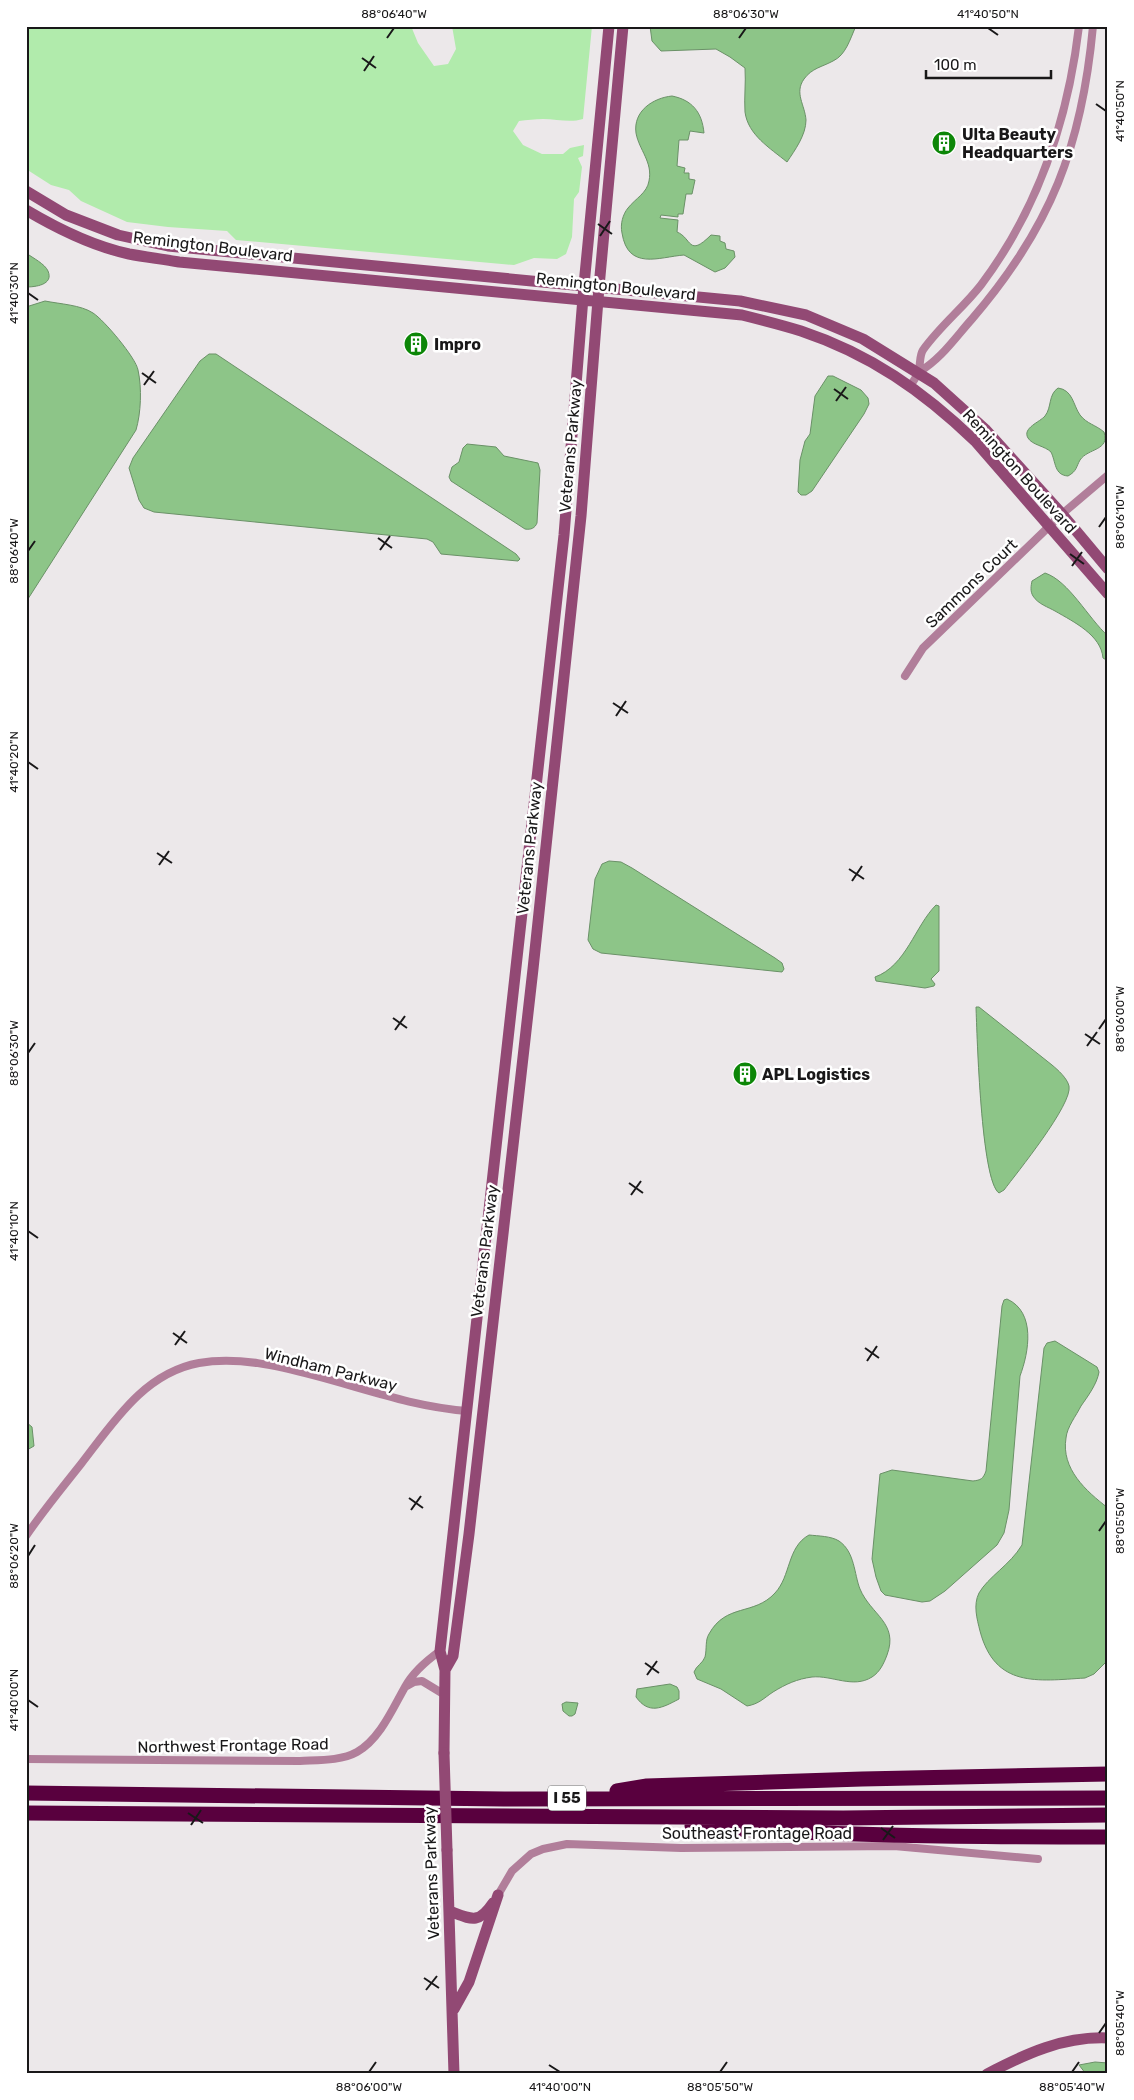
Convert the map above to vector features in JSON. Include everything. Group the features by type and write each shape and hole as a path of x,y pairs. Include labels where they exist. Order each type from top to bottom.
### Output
{"highway":[{"path":"562,1798 647,1786 1108,1774"},
{"name":"I 55","path":"26,1793 562,1798 1108,1798"},
{"name":"I 55","path":"26,1813 842,1818 1108,1815"},
{"path":"563,1817 747,1830 958,1837 1108,1837"}],"main road":[{"name":"Veterans Parkway","path":"454,2074 444,1753 445,1670 440,1651 564,535 582,299 609,26"},
{"name":"Veterans Parkway","path":"445,1670 453,1656 468,1543 528,1007 581,516 599,287 624,26"},
{"name":"Remington Boulevard","path":"26,191 66,215 118,235 168,246 740,301 806,315 864,339 919,372 969,412 1062,514 1108,569"},
{"name":"Remington Boulevard","path":"26,210 86,241 137,255 188,262 751,317 802,331 858,355 910,385 944,412 975,441 1108,594"},
{"path":"448,1911 476,1919 485,1914 498,1895"},
{"path":"453,2010 468,1982 498,1895"},
{"path":"987,2074 1022,2055 1056,2044 1090,2037 1108,2038"}],"street":[{"path":"919,372 922,352 980,286 1004,252 1040,184 1055,142 1068,96 1079,26"},
{"path":"910,385 919,372 933,364 992,296 1018,262 1037,229 1056,190 1072,147 1084,97 1093,26"},
{"name":"Sammons Court","path":"905,676 923,648 1049,526 1108,475"},
{"name":"Windham Parkway","path":"26,1536 51,1500 123,1410 152,1384 172,1372 199,1363 232,1361 274,1366 316,1376 379,1396 419,1405 467,1411"},
{"name":"Northwest Frontage Road","path":"26,1759 291,1761 330,1759 357,1752 374,1737 410,1677 440,1651"},
{"path":"405,1687 414,1682 422,1681 444,1695"},
{"name":"Southeast Frontage Road","path":"498,1895 512,1871 531,1854 543,1849 567,1844 681,1848 894,1846 1038,1858"}],"shaded area":[{"path":"26,26 411,26 418,43 434,66 448,64 456,49 452,26 592,26 583,119 573,121 534,119 519,121 513,131 523,145 542,154 563,154 570,148 584,145 583,156 578,158 582,167 579,192 574,199 572,237 566,254 557,259 534,258 514,265 236,240 227,231 127,222 81,201 69,190 51,185 26,169"},
{"path":"650,26 856,26 841,55 810,72 801,84 800,94 806,126 800,142 787,162 767,146 750,128 745,112 745,68 716,49 661,51 652,41"},
{"path":"672,96 685,101 695,108 701,119 704,133 690,131 688,140 679,140 677,166 685,168 684,173 689,173 689,179 695,180 692,194 686,194 683,214 678,214 678,217 661,215 660,218 678,220 677,232 694,246 704,242 711,235 720,236 720,241 725,243 726,249 734,251 735,257 725,268 715,272 684,255 655,259 638,257 631,253 625,245 621,230 625,213 631,204 644,192 649,181 649,168 636,133 638,118 641,112 651,103"},
{"path":"26,253 42,264 48,271 48,279 43,284 26,287"},
{"path":"45,301 88,310 112,331 136,364 140,385 140,408 136,430 26,602 26,307"},
{"path":"209,354 216,354 516,554 520,559 518,561 441,554 433,542 427,539 154,512 144,508 139,500 129,468 133,458 200,361"},
{"path":"828,376 833,376 861,390 868,398 869,404 812,491 806,495 801,495 798,492 800,460 805,441 810,434 815,396"},
{"path":"1058,388 1063,389 1070,395 1080,415 1104,432 1105,438 1104,443 1084,456 1075,471 1068,476 1058,471 1051,452 1032,442 1027,434 1029,428 1045,416 1049,409 1051,398"},
{"path":"467,444 496,447 504,456 538,463 540,470 537,523 534,527 525,529 451,481 449,477 452,467 459,462 463,448"},
{"path":"1045,573 1054,577 1070,592 1108,636 1108,661 1103,658 1097,642 1085,630 1035,599 1031,590 1032,581"},
{"path":"609,861 621,862 632,868 775,958 782,963 784,969 782,972 601,953 593,949 588,940 595,879 602,864"},
{"path":"936,905 939,906 939,971 931,979 935,984 934,986 925,988 876,981 875,977 886,972 895,964"},
{"path":"976,1007 979,1007 1054,1067 1064,1077 1069,1086 1068,1095 1053,1123 1004,1190 999,1193 993,1183 984,1136"},
{"path":"1007,1299 1023,1313 1028,1333 1026,1356 1020,1376 1009,1510 1004,1533 997,1545 945,1591 930,1601 922,1602 885,1595 881,1591 872,1559 880,1474 892,1470 973,1481 980,1480 983,1477 986,1471 1002,1306 1004,1300"},
{"path":"1055,1341 1097,1367 1099,1372 1094,1385 1068,1430 1065,1449 1067,1460 1077,1478 1091,1494 1108,1508 1108,1660 1094,1674 1085,1678 1050,1680 1020,1677 1007,1672 996,1663 987,1650 980,1631 976,1607 977,1598 983,1587 1022,1545 1044,1348 1047,1343"},
{"path":"26,1422 32,1427 34,1446 27,1450 26,1457"},
{"path":"809,1535 836,1539 848,1551 860,1589 887,1627 890,1644 887,1655 879,1670 872,1677 857,1682 820,1677 801,1679 787,1684 758,1702 747,1706 721,1689 697,1679 694,1672 704,1659 708,1636 716,1624 732,1613 758,1605 775,1593 784,1578 797,1547"},
{"path":"670,1684 677,1687 679,1699 667,1705 651,1708 641,1703 636,1697 637,1689"},
{"path":"566,1702 578,1703 575,1714 572,1716 563,1711 562,1704"},
{"path":"1095,2062 1108,2063 1108,2074 1086,2074 1079,2065"}],"place":[{"name":"Ulta Beauty Headquarters","path":"944,143"},
{"name":"Impro","path":"416,344"},
{"name":"APL Logistics","path":"745,1074"}]}
